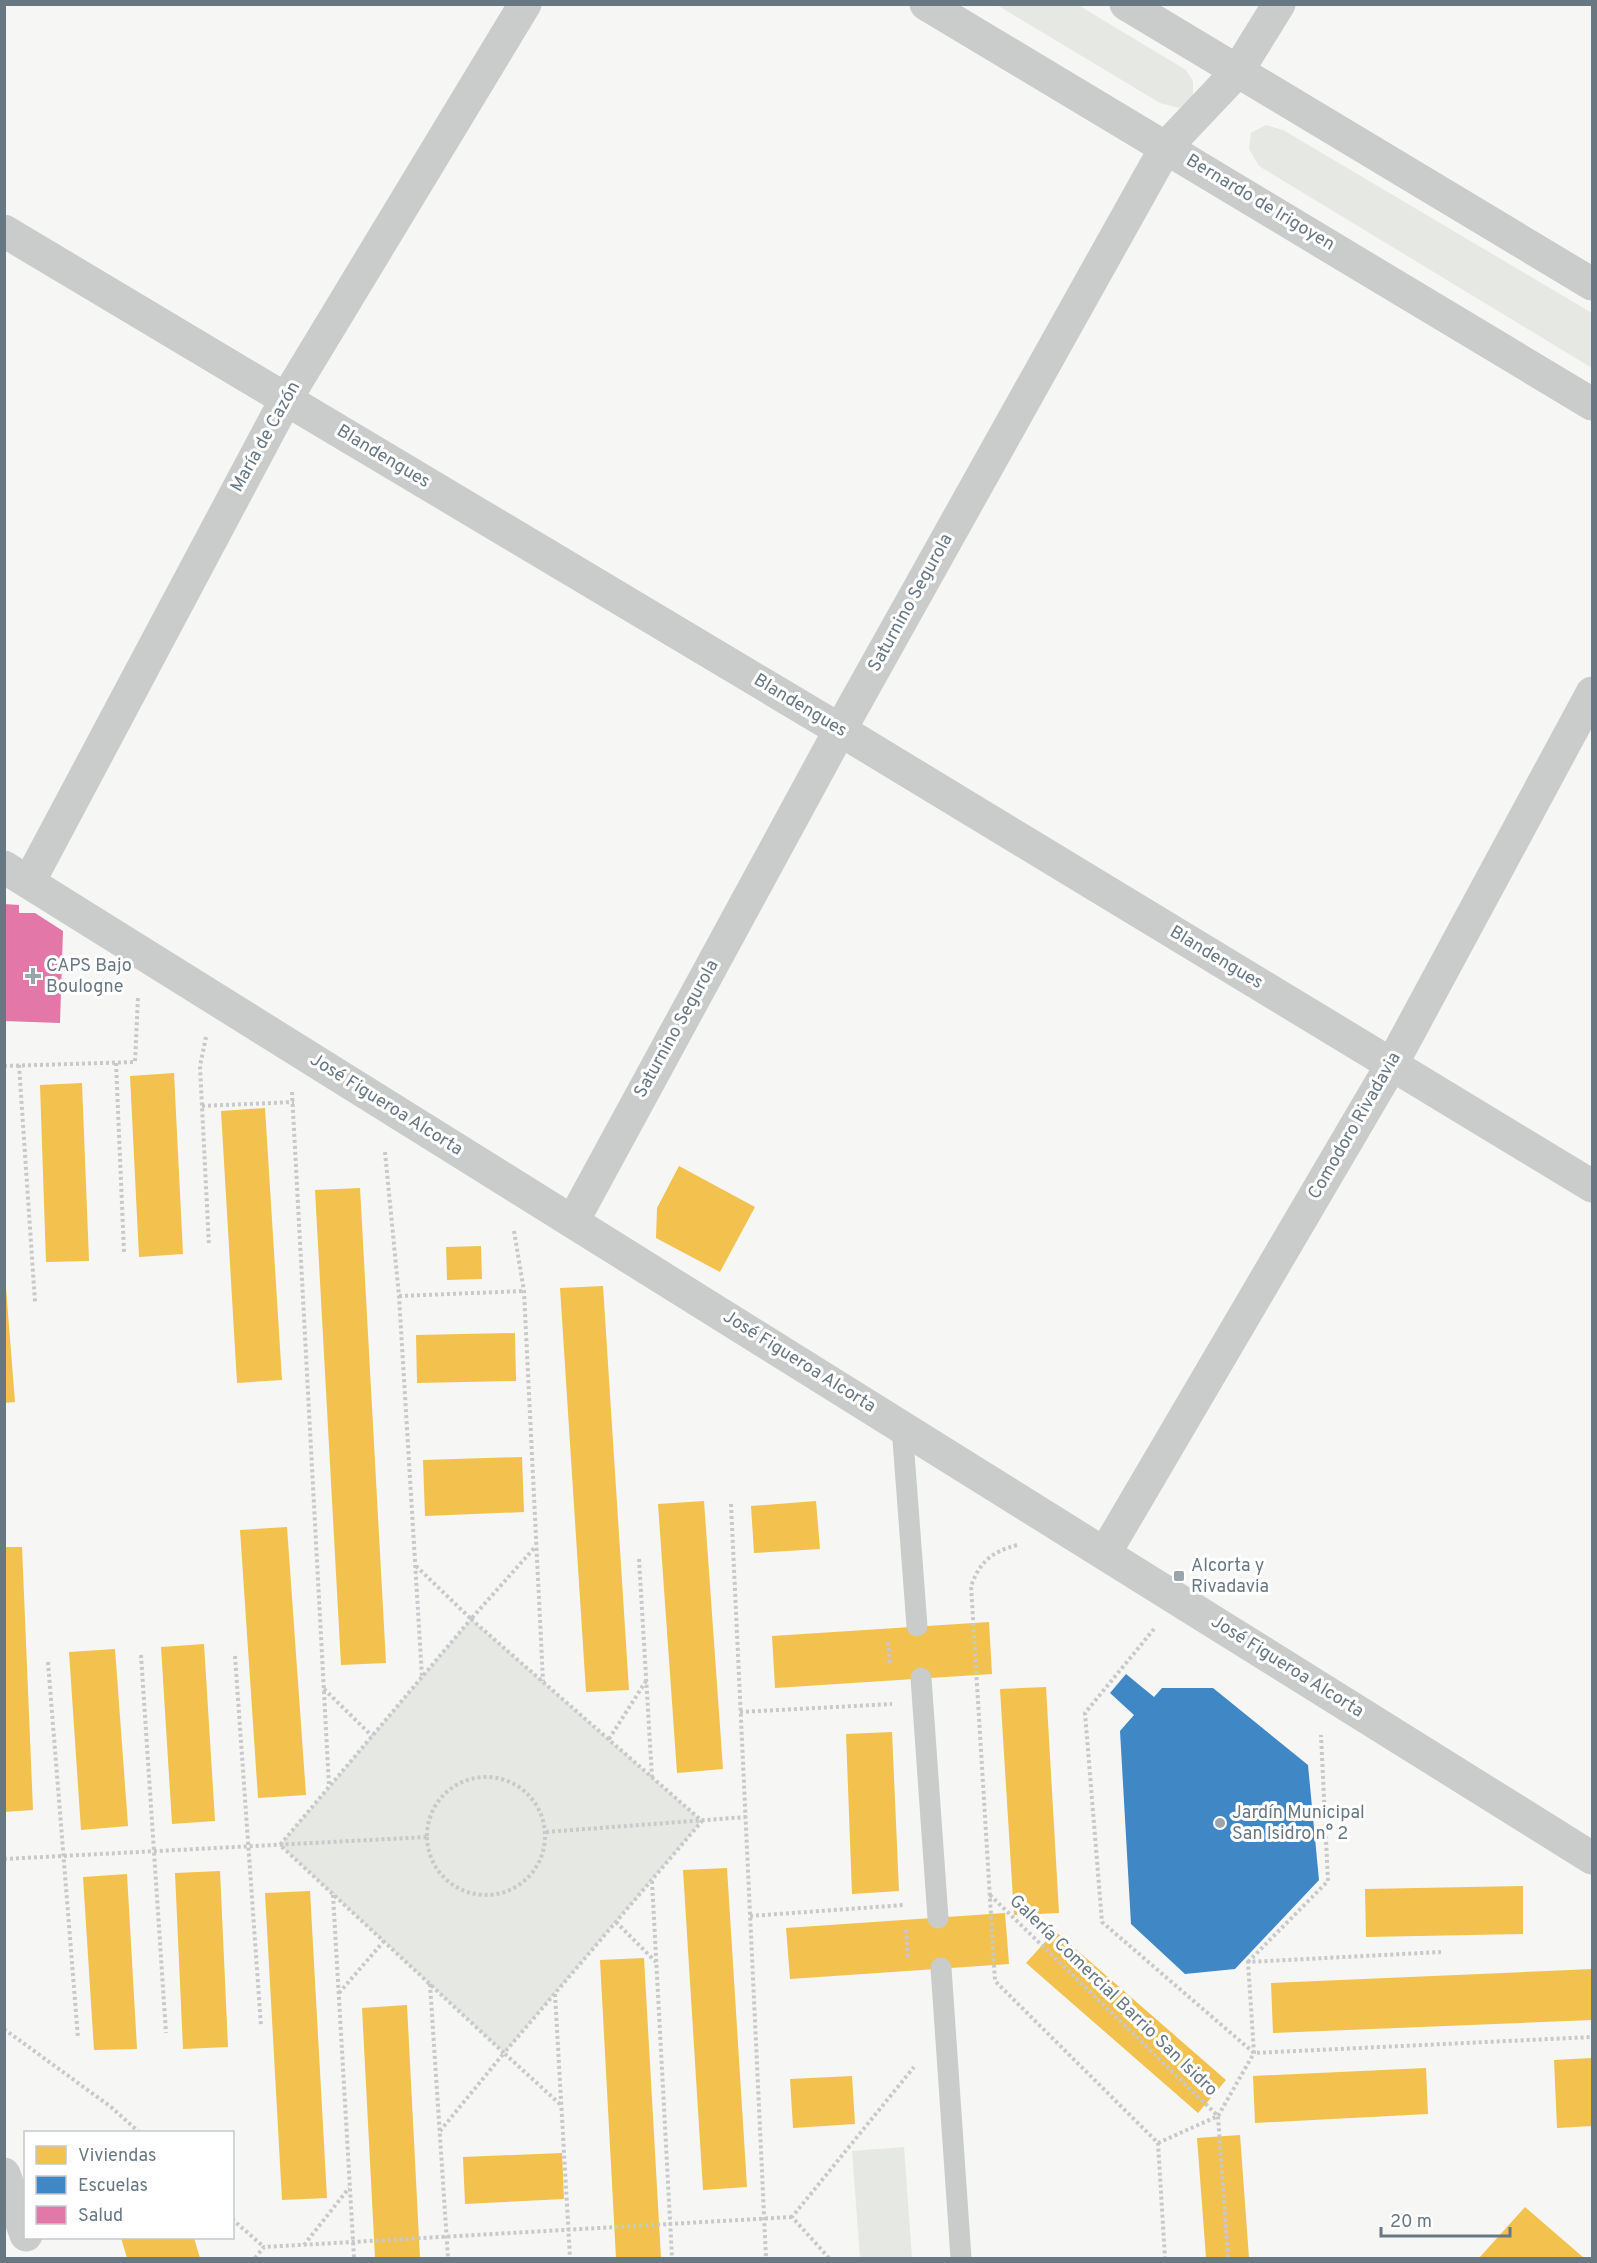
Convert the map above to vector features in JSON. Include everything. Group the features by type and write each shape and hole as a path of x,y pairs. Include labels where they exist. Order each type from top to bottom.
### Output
{"street":[{"name":"María de Cazón","path":"16,874 286,399 525,4"},
{"name":"Bernardo de Irigoyen","path":"926,4 1593,404"},
{"path":"1126,4 1593,284"},
{"name":"Saturnino Segurola","path":"573,1221 840,730 1166,147 1238,72 1279,4"},
{"name":"Blandengues","path":"4,231 840,730 1593,1186"},
{"name":"Comodoro Rivadavia","path":"1105,1553 1392,1064 1593,693"},
{"name":"José Figueroa Alcorta","path":"16,874 1593,1858"},
{"path":"4,2174 24,2230"},
{"path":"27,2239 33,2259"}],"lane":[{"path":"902,1428 917,1626"},
{"path":"921,1678 938,1918"},
{"path":"941,1968 961,2259"}],"path":[{"path":"4,1066 135,1062 140,951"},
{"path":"209,1246 200,1066 214,997"},
{"path":"284,1041 294,1102 329,1786"},
{"path":"116,1063 124,1252"},
{"path":"19,1065 35,1302"},
{"path":"380,1101 399,1296 422,1678"},
{"path":"202,1106 294,1102"},
{"path":"507,1180 524,1291 543,1682"},
{"path":"399,1296 524,1291"},
{"path":"731,1504 766,2259"},
{"path":"1072,1533 999,1551 988,1558 978,1569 971,1586 995,1981 1158,2143 1165,2259"},
{"path":"280,1845 471,1619 537,1545"},
{"path":"639,1559 652,1778"},
{"path":"415,1565 471,1619 702,1821"},
{"path":"1179,1599 1085,1713 1102,1922 1254,2053 1593,2037"},
{"path":"141,1655 166,2033"},
{"path":"235,1656 261,2026"},
{"path":"48,1662 78,2038"},
{"path":"609,1739 646,1681"},
{"path":"1158,2143 1218,2116 1254,2053 1248,1962 1328,1881 1319,1687"},
{"path":"324,1689 372,1736"},
{"path":"740,1712 892,1704"},
{"path":"494,1777 513,1784 530,1796 541,1813 546,1832 544,1851 536,1868 523,1882 507,1892 488,1895 470,1893 452,1885 439,1872 430,1855 427,1837 430,1817 440,1799 456,1786 474,1778 494,1777"},
{"path":"546,1832 746,1818"},
{"path":"440,2132 504,2053 702,1821"},
{"path":"4,1859 427,1837"},
{"path":"280,1845 562,2106"},
{"path":"652,1880 672,2259"},
{"path":"333,1894 354,2259"},
{"name":"Galería Comercial Barrio San Isidro","path":"990,1895 1218,2116 1227,2259"},
{"path":"750,1916 905,1905"},
{"path":"616,1922 656,1962"},
{"path":"339,1994 384,1941"},
{"path":"1248,1962 1441,1952"},
{"path":"430,1984 448,2259"},
{"path":"555,1994 570,2259"},
{"path":"4,2029 111,2107 137,2131"},
{"path":"234,2221 264,2247 792,2217 914,2066"},
{"path":"304,2245 350,2188"},
{"path":"792,2217 829,2259"},
{"path":"255,2259 264,2247"}],"shaded area":[{"path":"997,5 1078,5 1186,70 1193,81 1193,100 1179,108 1160,103"},
{"path":"1266,125 1283,130 1592,313 1592,368 1259,166 1249,149 1251,133"},
{"path":"471,1619 702,1821 504,2053 280,1845"},
{"path":"904,2147 912,2258 860,2258 852,2151"}],"building: Viviendas":[{"path":"174,1073 183,1254 139,1257 130,1076"},
{"path":"82,1083 89,1261 46,1262 40,1085"},
{"path":"265,1108 282,1380 237,1383 221,1111"},
{"path":"679,1166 755,1207 720,1272 656,1238 657,1208"},
{"path":"360,1188 386,1663 341,1665 315,1190"},
{"path":"481,1246 482,1279 447,1280 446,1247"},
{"path":"603,1286 629,1690 586,1692 560,1288"},
{"path":"4,1288 6,1288 15,1402 4,1403"},
{"path":"515,1333 516,1381 417,1383 416,1335"},
{"path":"522,1457 524,1512 425,1516 423,1460"},
{"path":"704,1501 723,1769 677,1773 658,1504"},
{"path":"816,1501 820,1549 754,1553 751,1506"},
{"path":"287,1527 306,1795 258,1798 240,1530"},
{"path":"4,1547 22,1547 33,1810 4,1812"},
{"path":"989,1622 992,1674 775,1688 772,1636"},
{"path":"204,1644 215,1821 172,1824 161,1647"},
{"path":"115,1649 128,1826 81,1830 69,1652"},
{"path":"1046,1687 1059,1913 1014,1915 1000,1689"},
{"path":"892,1732 899,1891 852,1894 846,1734"},
{"path":"727,1868 747,2187 703,2190 683,1870"},
{"path":"220,1871 228,2047 183,2049 175,1873"},
{"path":"127,1874 137,2049 94,2050 83,1877"},
{"path":"1523,1886 1523,1934 1366,1937 1365,1889"},
{"path":"310,1891 327,2198 282,2200 265,1893"},
{"path":"1005,1913 1009,1964 790,1979 786,1928"},
{"path":"1055,1931 1226,2080 1198,2113 1026,1963"},
{"path":"644,1958 661,2258 616,2258 600,1960"},
{"path":"1592,1969 1592,2020 1273,2033 1271,1983"},
{"path":"407,2005 420,2258 375,2258 362,2008"},
{"path":"1592,2058 1592,2126 1557,2128 1554,2060"},
{"path":"1426,2068 1428,2114 1255,2123 1253,2076"},
{"path":"852,2076 855,2124 793,2128 790,2079"},
{"path":"1240,2135 1249,2258 1206,2258 1197,2138"},
{"path":"562,2153 564,2199 465,2204 463,2157"},
{"path":"1525,2207 1584,2258 1479,2258"},
{"path":"121,2239 194,2239 200,2258 127,2258"}],"building: Escuelas":[{"name":"Jardín Municipal San Isidro n° 2","path":"1126,1674 1154,1697 1162,1688 1213,1688 1308,1765 1319,1880 1235,1969 1185,1974 1131,1924 1120,1731 1134,1715 1110,1693"}],"building: Salud":[{"name":"CAPS Bajo Boulogne","path":"4,904 19,905 19,913 35,913 63,931 60,1023 4,1021"}],"place":[{"name":"CAPS Bajo Boulogne","path":"33,976"},
{"name":"Alcorta y Rivadavia","path":"1179,1576"},
{"name":"Jardín Municipal San Isidro n° 2","path":"1220,1823"}]}
